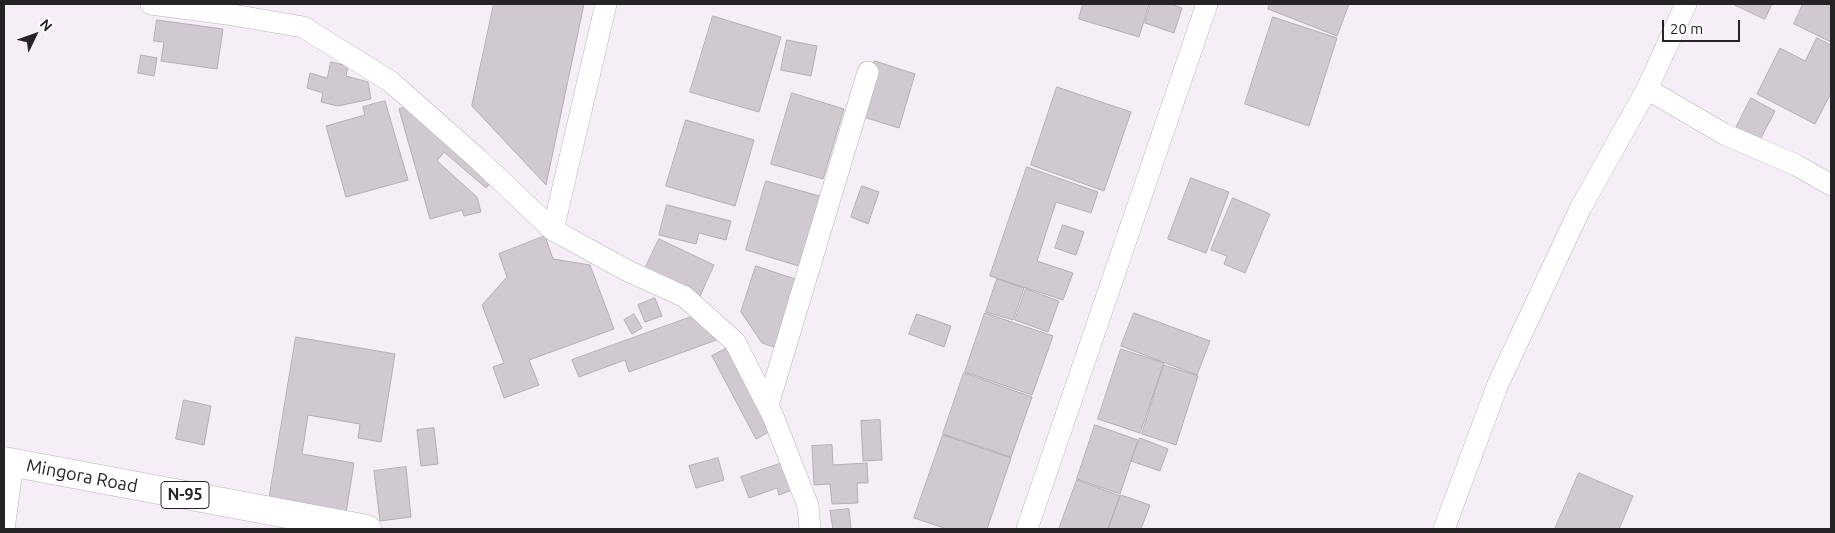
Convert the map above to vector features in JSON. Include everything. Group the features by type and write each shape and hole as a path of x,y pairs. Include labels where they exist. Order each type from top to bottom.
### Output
{"highway":[{"name":"Mingora Road","path":"9,462 367,529"}],"street":[{"path":"151,4 191,6 303,27 391,82 478,158 553,230 628,271 685,297 736,342 768,405 808,506 810,529"},
{"path":"553,230 606,4"},
{"path":"1027,529 1207,4"},
{"path":"1444,529 1498,384 1581,207 1647,89 1686,4"},
{"path":"768,405 868,72"},
{"path":"1647,89 1724,134 1796,165 1831,185"},
{"path":"4,529 9,462"}],"building":[{"path":"494,4 584,4 546,185 472,106"},
{"path":"1083,4 1149,4 1139,37 1079,19"},
{"path":"1151,4 1171,4 1182,8 1174,33 1145,23"},
{"path":"1270,4 1349,4 1337,36 1268,9"},
{"path":"1733,4 1772,4 1765,19"},
{"path":"1803,4 1831,4 1831,42 1794,24"},
{"path":"713,16 781,37 759,112 690,92"},
{"path":"1273,17 1337,38 1309,126 1245,104"},
{"path":"157,20 223,29 217,69 161,61 164,42 154,41"},
{"path":"1817,38 1831,45 1831,93 1815,124 1757,94 1780,48 1805,61"},
{"path":"787,40 817,46 811,76 781,70"},
{"path":"141,55 157,58 154,76 138,73"},
{"path":"875,61 915,74 899,128 860,116"},
{"path":"331,62 348,66 346,76 368,82 371,99 338,106 321,102 323,93 307,88 310,73 327,78"},
{"path":"1057,87 1131,112 1104,191 1031,165"},
{"path":"792,93 844,109 823,179 771,164"},
{"path":"1751,98 1775,111 1760,140 1736,128"},
{"path":"385,101 408,180 346,197 326,126 365,115 363,107"},
{"path":"410,106 494,179 486,188 444,152 437,161 477,197 481,212 464,216 462,210 430,219 399,109"},
{"path":"686,120 754,140 735,206 666,186"},
{"path":"1027,167 1098,192 1091,213 1056,202 1037,261 1073,273 1063,300 990,276"},
{"path":"1191,178 1229,192 1206,253 1168,239"},
{"path":"766,181 823,197 802,267 746,250"},
{"path":"862,186 879,192 868,224 851,217"},
{"path":"1233,198 1270,214 1245,273 1224,264 1227,256 1211,250"},
{"path":"667,205 731,221 726,240 699,233 696,244 659,235"},
{"path":"1063,225 1084,232 1076,255 1055,248"},
{"path":"545,236 553,259 590,265 614,329 529,360 539,385 504,398 493,367 504,363 482,305 507,277 499,254"},
{"path":"659,239 714,265 700,296 645,269"},
{"path":"756,266 801,281 779,349 762,343 741,312"},
{"path":"997,279 1024,288 1013,320 986,312"},
{"path":"1026,289 1059,301 1048,332 1015,320"},
{"path":"655,298 662,316 645,322 638,305"},
{"path":"985,313 1053,336 1032,395 965,372"},
{"path":"1134,313 1210,341 1197,375 1121,346"},
{"path":"634,314 642,328 632,334 624,320"},
{"path":"917,314 951,326 944,347 909,334"},
{"path":"691,317 719,339 629,372 625,360 579,377 572,360"},
{"path":"296,337 395,354 381,442 358,438 360,424 308,415 302,454 354,463 346,513 269,500"},
{"path":"727,348 771,431 756,439 712,356"},
{"path":"1121,349 1164,363 1140,433 1098,419"},
{"path":"1164,365 1198,376 1176,445 1142,434"},
{"path":"964,373 1032,397 1011,457 943,434"},
{"path":"184,400 211,406 204,445 176,439"},
{"path":"880,420 882,460 863,461 861,421"},
{"path":"1095,425 1138,440 1120,494 1077,479"},
{"path":"434,428 438,464 421,466 417,430"},
{"path":"943,435 1011,458 987,529 947,529 914,518"},
{"path":"1140,438 1168,449 1160,471 1131,461"},
{"path":"832,445 833,465 867,463 868,483 857,483 858,503 832,504 830,484 814,485 812,446"},
{"path":"718,458 724,480 696,488 689,466"},
{"path":"782,463 792,490 779,495 777,488 749,498 741,477"},
{"path":"406,467 411,517 380,521 374,471"},
{"path":"1579,473 1633,496 1619,529 1555,529"},
{"path":"1077,480 1120,496 1108,529 1059,529"},
{"path":"1121,495 1150,505 1141,529 1108,529"},
{"path":"849,509 851,529 833,529 830,511"}]}
